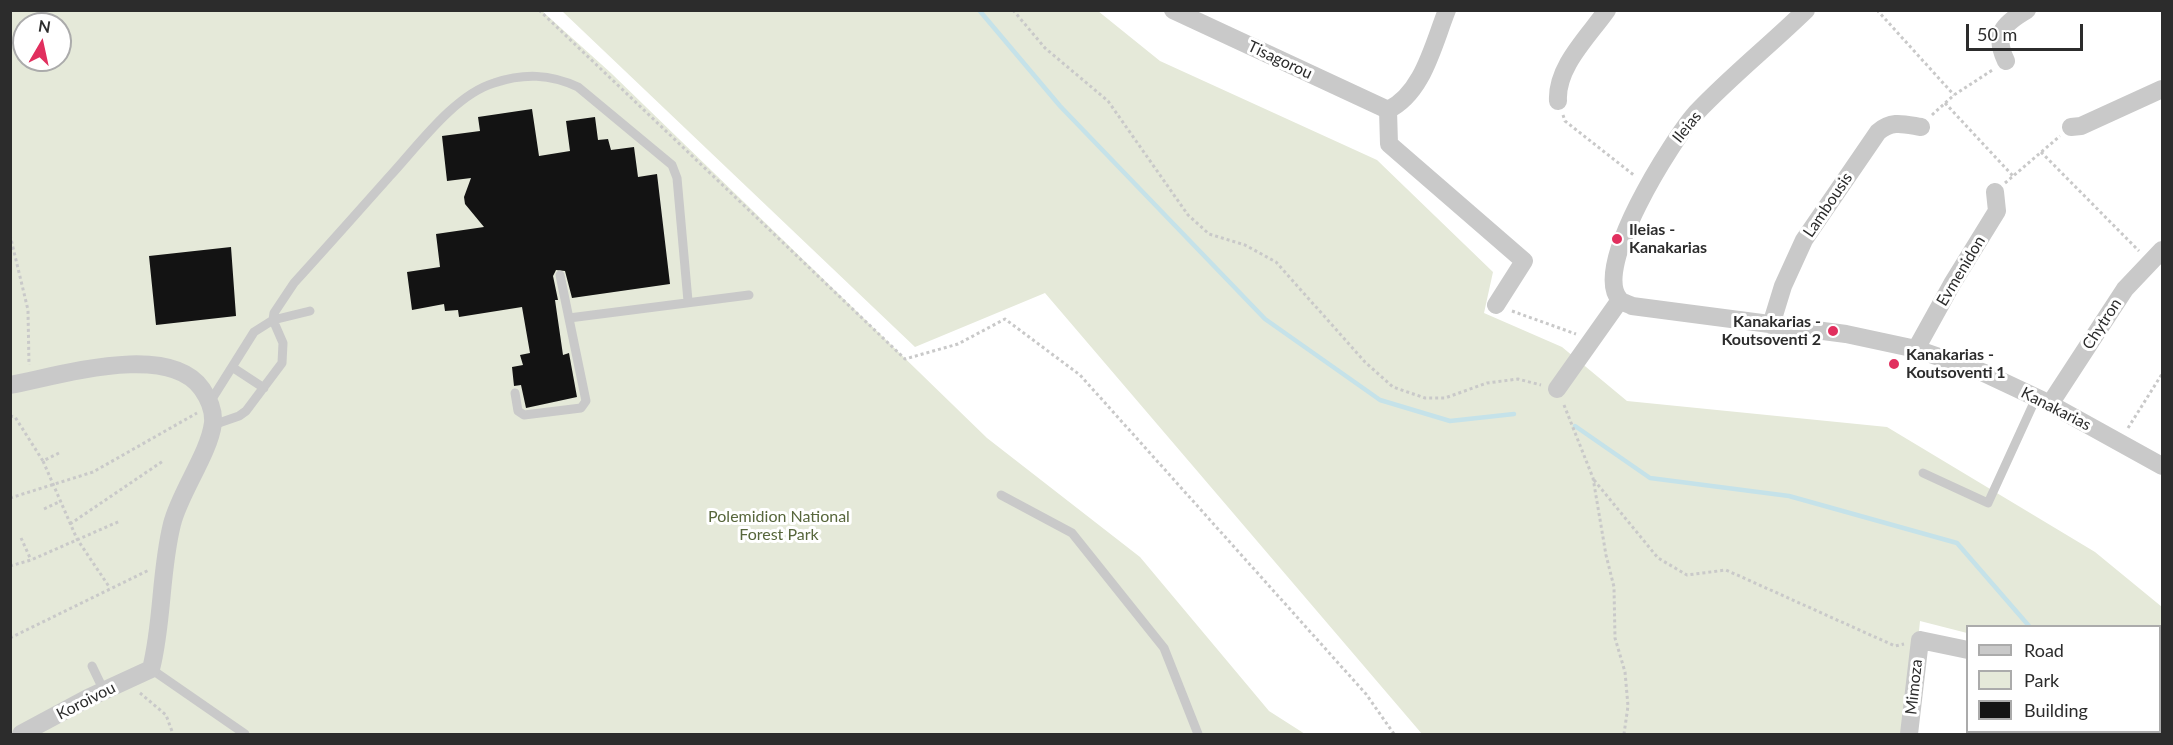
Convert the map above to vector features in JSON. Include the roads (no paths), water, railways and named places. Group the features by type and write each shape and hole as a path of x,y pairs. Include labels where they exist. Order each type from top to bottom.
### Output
{"street":[{"name":"Tisagorou","path":"1173,10 1388,110"},
{"path":"1447,10 1417,84 1403,102 1388,110 1389,144 1524,261 1496,305"},
{"path":"1558,101 1557,85 1607,10"},
{"name":"Ileias","path":"1620,300 1615,291 1616,253 1667,152 1696,114 1806,10"},
{"path":"2006,61 1999,45 2001,33 2009,20 2027,10"},
{"path":"2071,127 2081,126 2163,89"},
{"name":"Lambousis","path":"1771,325 1782,286 1804,240 1878,132 1887,124 1895,123 1921,127"},
{"name":"Evmenidon","path":"1916,349 1952,284 1997,211 1995,192"},
{"name":"Chytron","path":"2043,401 2125,289 2157,256"},
{"path":"1557,389 1620,300"},
{"name":"Kanakarias","path":"1620,300 1632,306 1846,334 1916,349 1982,372 2043,401 2163,466"},
{"path":"10,386 130,364 168,366 185,371 196,381 210,402 212,426 172,523 151,669"},
{"name":"Mimoza","path":"1909,735 1920,640 1966,650"},
{"name":"Koroivou","path":"21,735 151,669"}],"lane":[{"path":"212,426 239,416 253,404 282,363 283,343 273,320 277,304 294,283 450,111 493,83 547,75 578,87 672,165 677,178 688,301"},
{"path":"515,393 518,411 524,416 581,408 586,401 560,275"},
{"path":"569,318 749,295"},
{"path":"210,402 254,332 273,320 310,311"},
{"path":"232,367 264,388"},
{"path":"1923,473 1988,503 2043,401"},
{"path":"1001,495 1072,533 1164,648 1198,735"},
{"path":"92,666 104,691"},
{"path":"151,669 245,735"}],"waterway":[{"path":"979,10 1060,106 1265,319 1380,400 1450,421 1514,414"},
{"path":"1575,426 1650,478 1789,496 1957,543 2028,625"}],"place":[{"name":"Ileias - Kanakarias","path":"1617,239"},
{"name":"Kanakarias - Koutsoventi 2","path":"1833,331"},
{"name":"Kanakarias - Koutsoventi 1","path":"1894,364"}],"park label":[{"name":"Polemidion National Forest Park","path":"779,526"}]}
